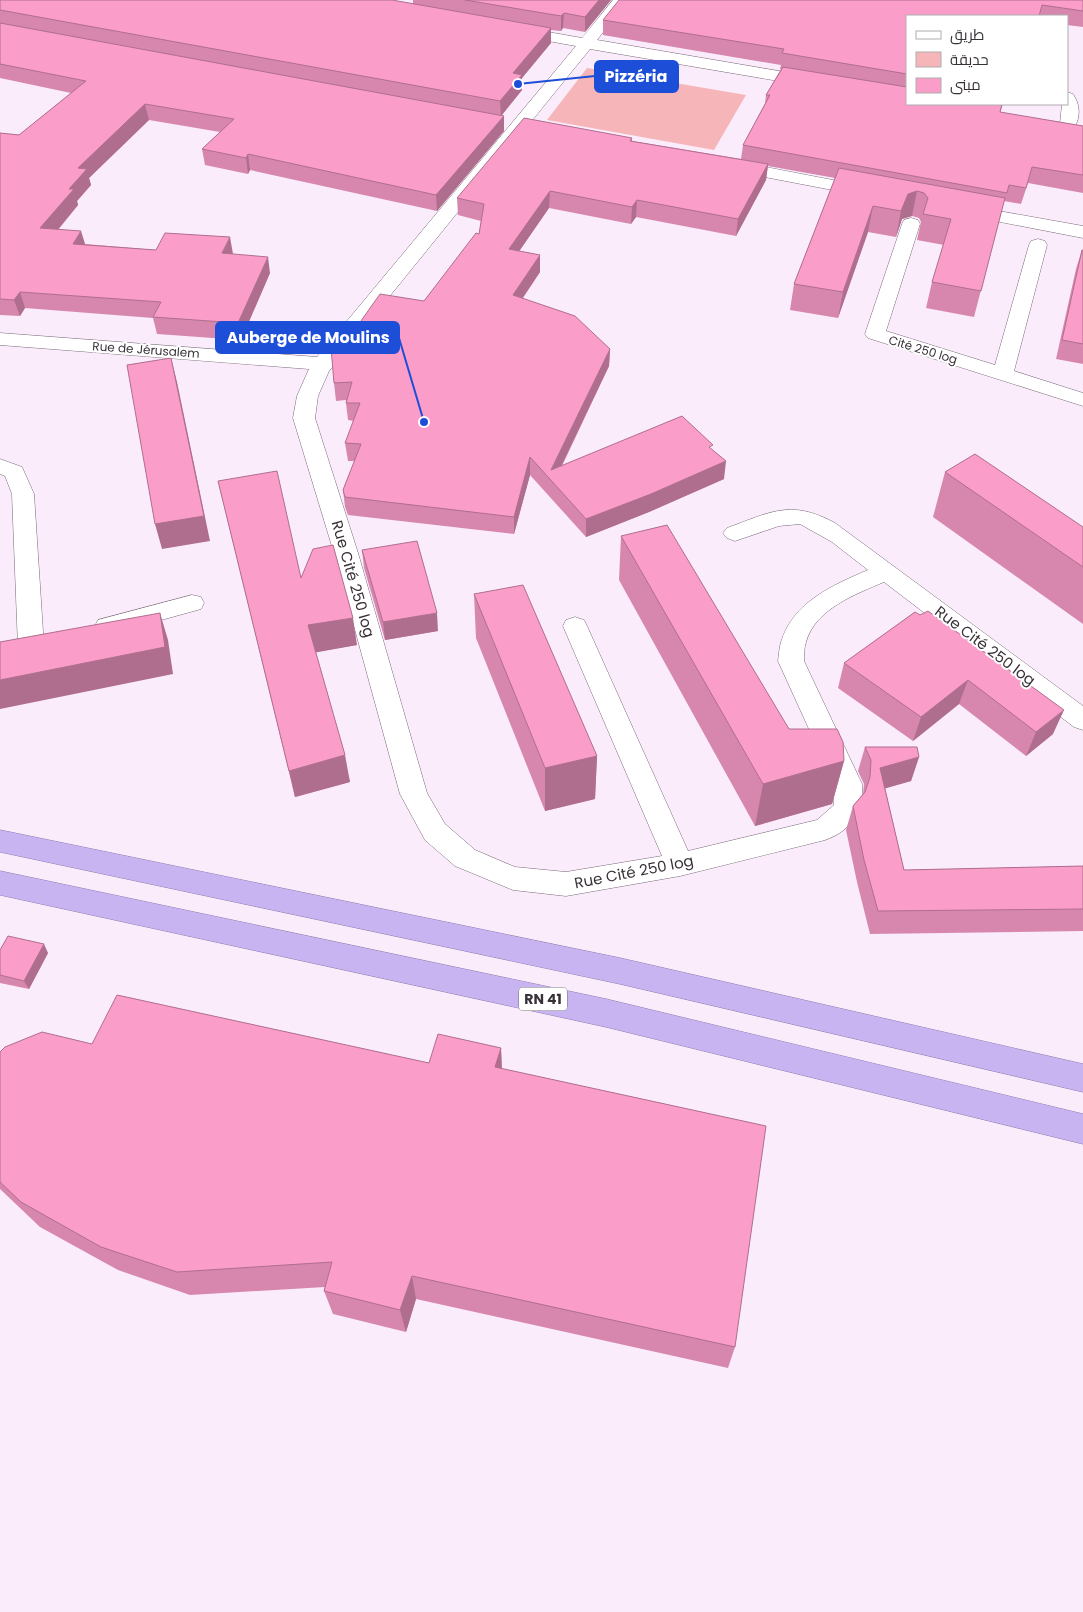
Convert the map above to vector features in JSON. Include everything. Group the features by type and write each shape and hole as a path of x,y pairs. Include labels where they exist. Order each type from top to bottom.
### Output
{"highway":[{"path":"0,842 620,971 1083,1078"},
{"name":"RN 41","path":"0,883 606,1013 1083,1129"}],"street":[{"name":"Rue Cité 250 log","path":"621,0 520,126 322,364 311,383 306,400 304,418 346,553 414,794 436,832 465,858 513,878 566,884 680,864 825,829 842,818 850,802 848,784 791,661 794,642 802,624 833,595 886,572"},
{"path":"499,28 829,84"},
{"path":"1049,121 1075,126 1068,99"},
{"path":"500,122 540,130"},
{"path":"714,162 889,196"},
{"path":"947,206 1083,232"},
{"name":"Cité 250 log","path":"911,224 875,334 1083,400"},
{"path":"1004,374 1038,245"},
{"name":"Rue de Jérusalem","path":"0,339 322,364"},
{"path":"0,466 14,472 23,494 40,644 8,654"},
{"name":"Rue Cité 250 log","path":"735,533 779,517 804,517 824,526 940,611 1083,720"},
{"path":"88,631 192,603"},
{"path":"575,626 680,864"}],"green space":[{"path":"587,68 746,95 714,150 547,120"}],"building":[{"path":"0,0 392,0 551,28 513,73 522,75 500,101 0,10"},
{"path":"465,0 599,0 585,17 564,13 561,16"},
{"path":"619,0 1083,0 1083,11 1042,5 1039,15 906,15 906,74 782,53 784,49 603,20"},
{"path":"0,23 504,116 436,195 248,154 246,158 202,149 234,119 145,104 78,168 87,169 69,189 74,189 40,228 81,231 73,244 156,250 165,233 230,237 222,253 268,257 238,323 153,317 161,302 20,292 14,300 0,299 0,133 19,135 86,81 0,64"},
{"path":"783,67 906,87 906,105 1002,105 1000,112 1083,126 1083,175 1032,167 1026,188 1009,185 1007,193 743,145 770,95 766,95"},
{"path":"524,118 632,138 630,141 768,164 738,219 637,200 632,207 550,191 509,249 540,255 513,295 575,316 610,349 551,470 682,416 713,445 709,447 726,461 651,494 586,519 530,457 514,517 345,497 343,490 361,444 345,443 360,403 346,403 352,382 334,383 331,348 342,336 351,335 380,294 424,301 476,233 479,234 484,204 457,198"},
{"path":"839,168 1005,198 981,291 932,282 951,219 923,214 928,198 924,193 917,191 908,194 901,211 873,206 843,292 794,284"},
{"path":"1083,250 1083,344 1062,340"},
{"path":"171,358 204,516 155,524 127,365"},
{"path":"975,454 1083,527 1083,567 945,472"},
{"path":"277,471 301,578 313,549 333,545 353,618 308,625 345,755 289,771 218,481"},
{"path":"667,525 789,729 837,729 843,742 844,761 763,784 621,536"},
{"path":"417,541 437,613 383,622 362,550"},
{"path":"523,585 597,756 545,768 474,594"},
{"path":"928,611 1064,710 1036,732 968,680 921,717 844,663 915,612 920,615"},
{"path":"160,613 165,647 0,680 0,642"},
{"path":"865,747 917,747 919,757 880,768 904,870 1083,866 1083,909 878,911 864,860 853,806 865,792 870,777 871,760"},
{"path":"8,936 44,944 24,981 0,975 0,950"},
{"path":"117,995 429,1063 438,1034 501,1048 495,1067 766,1126 735,1347 412,1276 400,1310 324,1291 332,1262 177,1272 101,1247 21,1202 0,1182 0,1052 5,1047 42,1032 92,1044"}],"place":[{"name":"Pizzéria","path":"518,84"},
{"name":"Auberge de Moulins","path":"424,422"}]}
